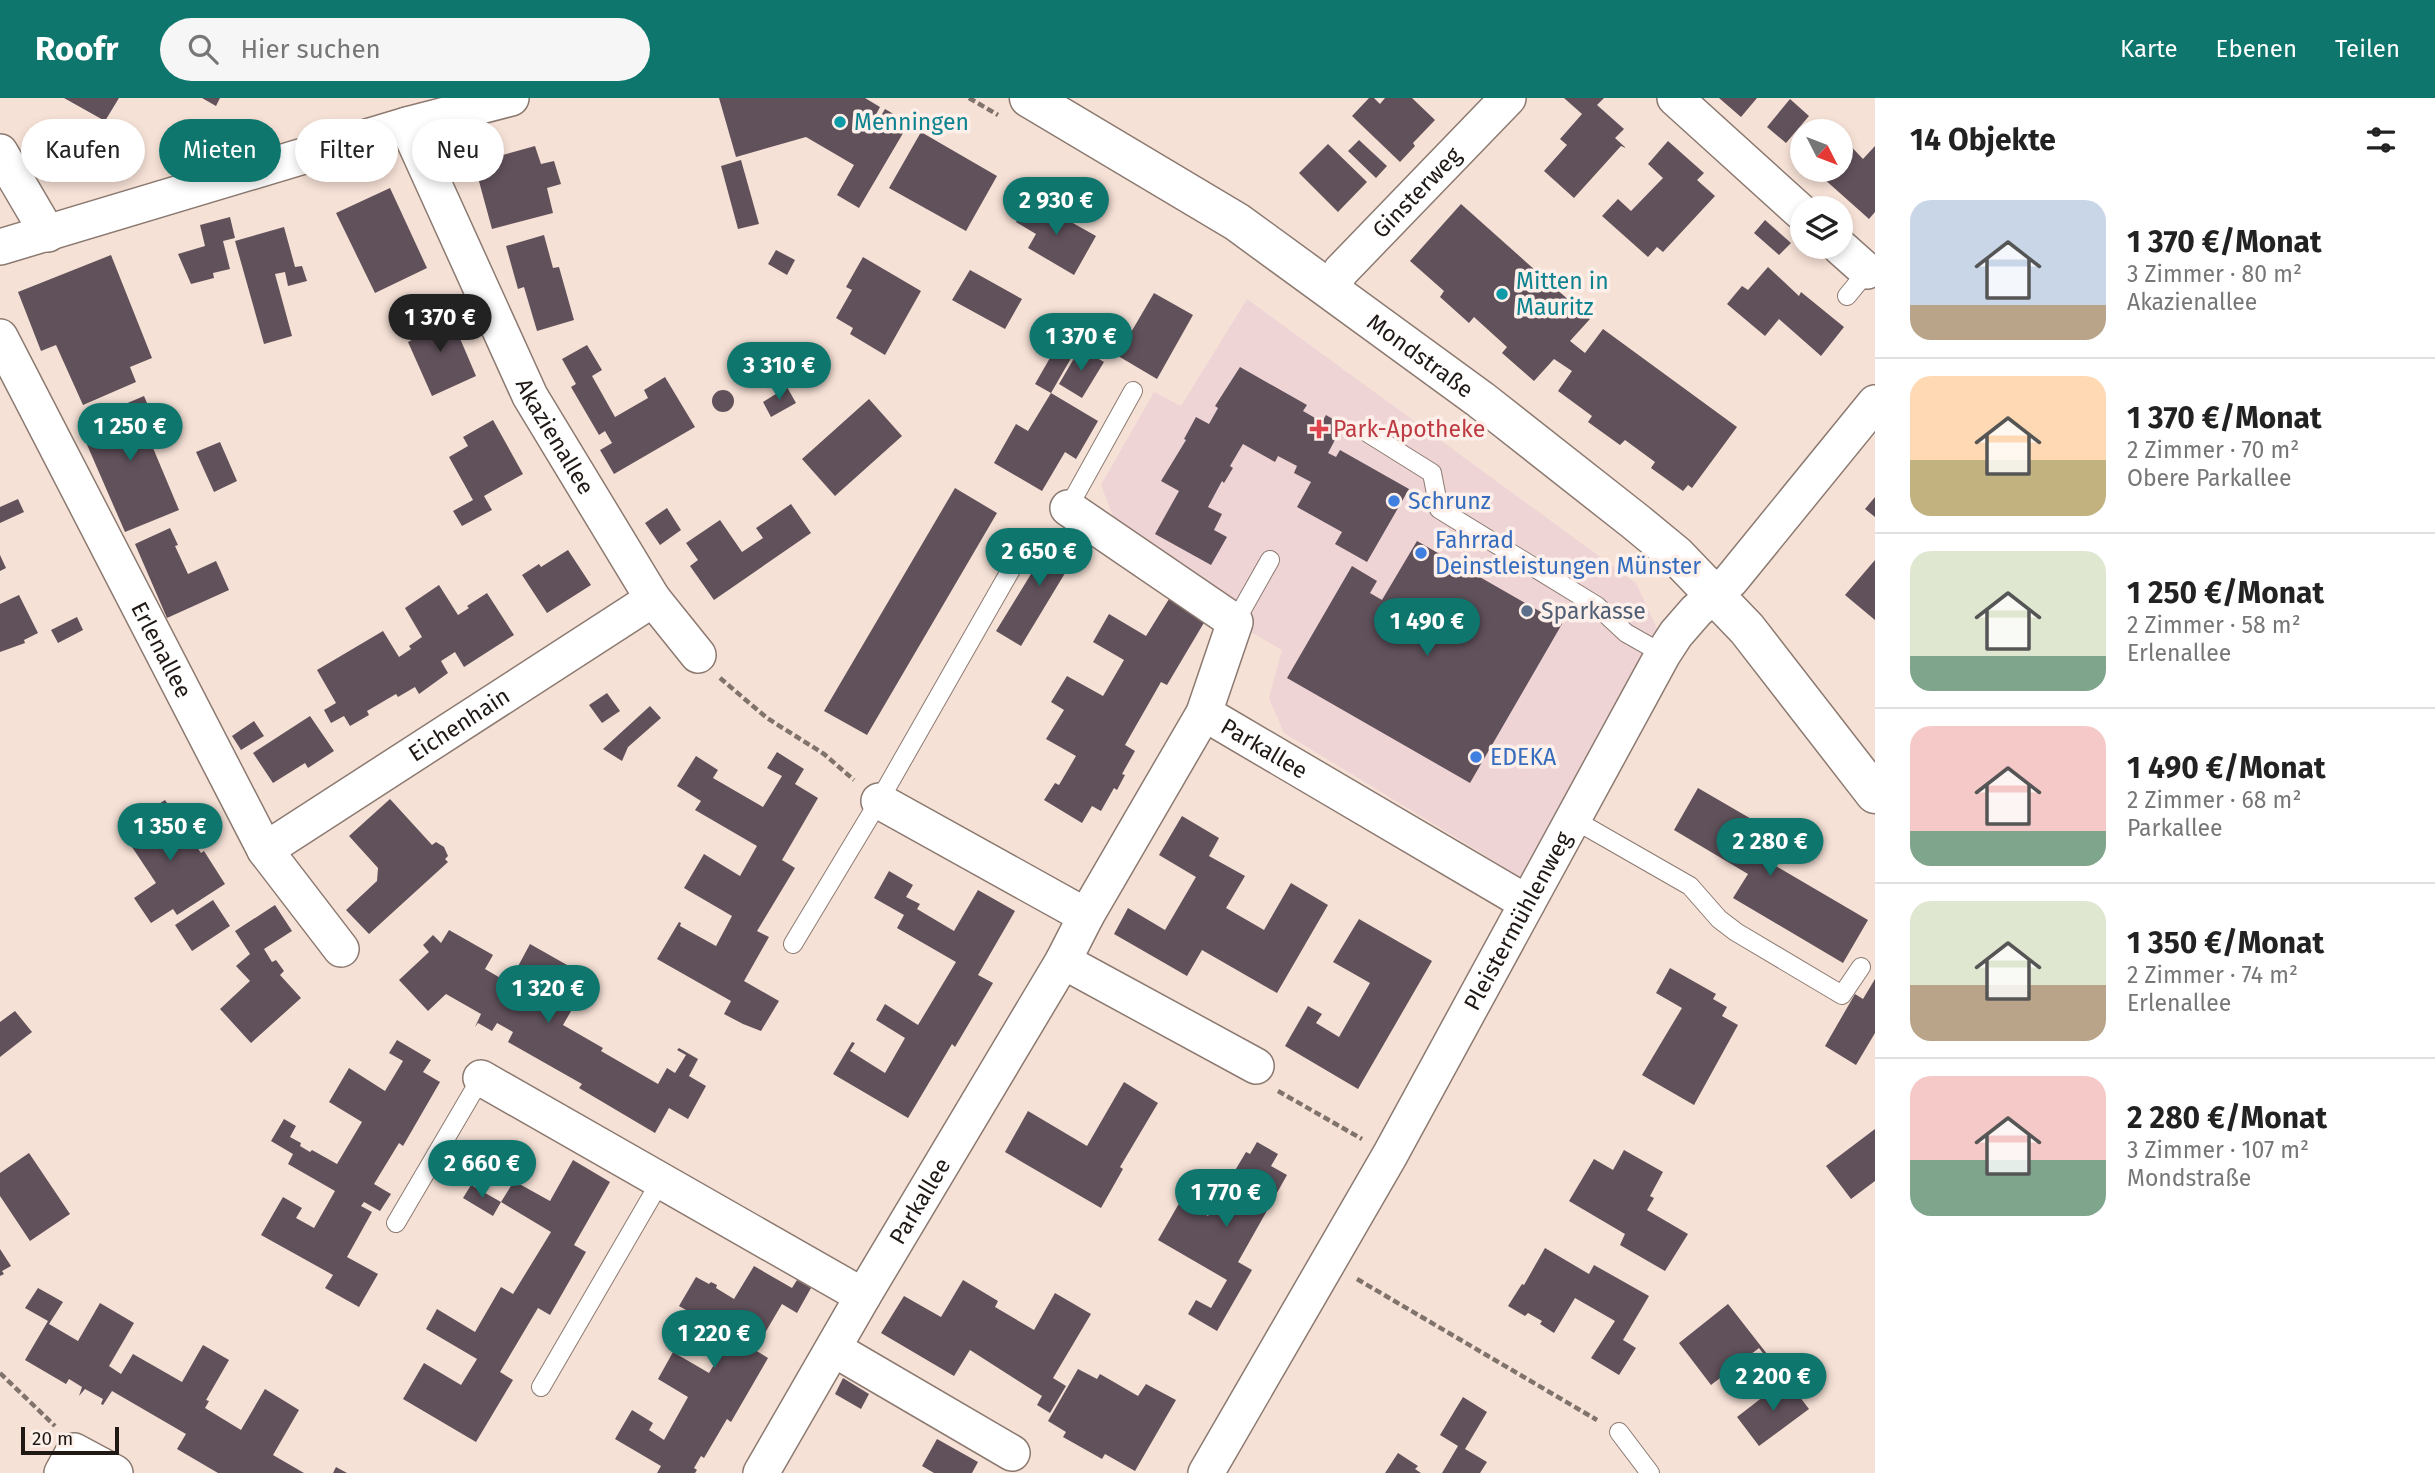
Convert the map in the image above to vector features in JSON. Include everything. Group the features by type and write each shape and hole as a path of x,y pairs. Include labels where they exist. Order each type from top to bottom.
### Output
{"street":[{"path":"0,247 418,114 511,98"},
{"name":"Mondstraße","path":"1029,98 1237,222 1481,400 1676,555 1748,629 1874,792"},
{"name":"Ginsterweg","path":"1329,290 1341,271 1508,98"},
{"path":"1675,98 1790,202"},
{"name":"Akazienallee","path":"418,114 530,396 653,599 698,655"},
{"path":"0,152 48,233"},
{"path":"1849,259 1863,277"},
{"name":"Erlenallee","path":"0,337 265,850 341,949"},
{"name":"Pleistermühlenweg","path":"1206,1473 1390,1155 1663,654 1676,634 1731,580 1875,403"},
{"path":"1068,508 1235,622 1204,713"},
{"name":"Eichenhain","path":"265,850 653,599"},
{"name":"Parkallee","path":"761,1473 1063,961 1086,916 1204,713 1527,902"},
{"path":"879,801 1086,916"},
{"path":"1063,961 1256,1066"},
{"path":"481,1078 863,1296"},
{"path":"834,1349 1012,1453"},
{"path":"68,1462 115,1473"}],"lane":[{"path":"1068,508 1133,391"},
{"path":"1368,433 1432,473 1439,509 1597,606 1626,633 1663,654"},
{"path":"793,944 879,801 1029,538"},
{"path":"1235,622 1270,560"},
{"path":"1573,819 1690,886 1718,919 1735,932 1842,995 1861,967"},
{"path":"396,1223 481,1078"},
{"path":"541,1387 660,1182"},
{"path":"1619,1432 1650,1473"}],"path":[{"path":"698,655 723,681 767,718 824,754 879,801"},
{"path":"1256,1066 1255,1077 1390,1155"},
{"path":"1327,1262 1619,1432"},
{"path":"0,1373 52,1423 68,1462"}],"shaded area":[{"path":"1247,299 1636,583 1661,637 1529,882 1284,733 1269,698 1282,650 1242,627 1119,532 1101,485 1154,392 1181,406"}],"building":[{"path":"64,98 119,98 106,119 101,119"},
{"path":"202,98 220,98 216,106"},
{"path":"719,98 865,98 880,107 867,131 871,133 885,109 909,123 859,208 837,195 854,165 806,137 736,157"},
{"path":"1369,98 1374,98 1380,104 1385,98 1412,98 1435,120 1413,143 1415,146 1400,162 1352,116"},
{"path":"1564,98 1604,98 1597,105 1624,129 1615,138 1626,148 1621,146 1574,198 1544,171 1567,145 1560,139 1582,114"},
{"path":"1719,98 1757,98 1741,117"},
{"path":"1790,99 1809,116 1806,119 1790,119 1790,138 1786,143 1767,127"},
{"path":"921,132 997,176 966,231 889,188"},
{"path":"1359,140 1387,166 1376,178 1348,151"},
{"path":"1668,141 1704,173 1697,180 1715,196 1663,252 1657,247 1648,257 1602,216 1618,199 1631,211 1663,178 1648,164"},
{"path":"1328,144 1367,182 1338,212 1299,173"},
{"path":"535,146 541,164 554,161 561,184 547,188 553,213 492,229 479,182 504,182 504,155"},
{"path":"1875,146 1875,212 1869,219 1853,205 1853,196 1843,196 1827,182 1853,182 1853,149 1863,159"},
{"path":"741,160 759,224 738,229 721,166"},
{"path":"390,188 427,268 375,293 336,213"},
{"path":"1030,199 1096,236 1074,275 1028,248 1036,234 1016,222"},
{"path":"1461,204 1590,319 1570,341 1585,353 1603,329 1737,427 1692,488 1688,485 1683,491 1651,468 1655,462 1625,440 1620,445 1588,422 1592,416 1558,391 1572,371 1554,359 1534,381 1502,353 1507,347 1474,317 1469,323 1440,297 1444,291 1410,261"},
{"path":"230,217 235,238 223,241 230,269 213,273 214,278 191,284 178,254 205,246 200,225"},
{"path":"1765,220 1790,244 1779,255 1754,233"},
{"path":"284,227 295,267 302,266 307,281 288,286 285,272 275,274 292,336 264,344 235,241"},
{"path":"544,235 553,268 559,267 574,320 537,331 524,287 518,289 506,246"},
{"path":"776,250 795,260 787,275 768,264"},
{"path":"111,255 152,358 130,367 136,382 83,405 56,345 41,351 18,292"},
{"path":"863,257 921,291 885,355 850,334 853,328 836,318 852,290 846,287"},
{"path":"1768,267 1799,296 1801,292 1844,327 1821,356 1779,319 1765,336 1727,304 1742,286 1748,290"},
{"path":"970,270 1022,299 1005,329 952,300"},
{"path":"1154,293 1193,315 1157,379 1108,350 1120,328 1130,334"},
{"path":"440,310 447,325 453,322 476,376 432,396 408,342 419,336 413,322"},
{"path":"1062,337 1078,346 1051,393 1035,384"},
{"path":"587,345 602,370 592,376 615,417 648,398 644,390 665,377 695,427 614,474 600,450 612,443 605,431 599,435 571,387 576,384 562,359"},
{"path":"1080,348 1104,362 1082,398 1059,384"},
{"path":"1240,367 1307,405 1303,411 1322,422 1326,415 1343,425 1328,453 1336,457 1340,450 1409,489 1367,562 1335,544 1342,532 1297,507 1311,482 1294,473 1297,466 1278,456 1275,462 1243,444 1230,466 1233,468 1224,483 1222,481 1208,507 1222,514 1214,530 1227,537 1211,565 1155,534 1179,491 1161,481 1186,440 1184,439 1196,417 1209,424 1218,408 1215,406"},
{"path":"787,387 796,403 771,417 763,402"},
{"path":"723,390 731,393 734,401 731,409 723,412 715,409 712,401 715,393"},
{"path":"1051,393 1098,421 1076,459 1065,452 1042,491 994,463 1016,424 1028,431"},
{"path":"144,396 159,431 148,436 179,510 125,532 78,424"},
{"path":"869,399 902,436 835,496 802,459"},
{"path":"493,420 523,474 484,496 492,510 462,526 453,511 473,500 449,457 468,446 463,437"},
{"path":"220,442 237,481 214,492 196,452"},
{"path":"955,488 997,513 867,735 824,711"},
{"path":"1875,497 1875,517 1865,509"},
{"path":"18,499 24,512 0,523 0,507"},
{"path":"791,504 811,533 714,600 690,566 698,560 686,543 720,520 742,552 763,538 756,528"},
{"path":"667,508 681,530 660,545 645,523"},
{"path":"170,528 188,574 216,561 229,590 167,618 135,544"},
{"path":"1058,530 1082,545 1021,646 996,631"},
{"path":"1417,541 1562,624 1470,783 1287,678 1352,566 1377,581 1370,593 1382,600"},
{"path":"568,550 591,585 547,613 522,575"},
{"path":"0,555 6,568 0,571"},
{"path":"1875,560 1875,620 1845,595"},
{"path":"439,585 458,615 487,593 514,635 464,667 455,652 441,661 448,673 419,694 415,687 398,697 396,694 367,711 369,715 350,726 344,716 331,723 324,710 336,703 317,670 383,631 399,657 411,649 409,646 422,637 405,608"},
{"path":"19,595 38,633 24,640 25,643 0,652 0,604"},
{"path":"1169,599 1205,621 1167,685 1161,682 1125,745 1135,751 1122,774 1125,775 1117,790 1114,788 1101,811 1092,806 1082,823 1044,800 1055,783 1059,785 1076,756 1046,739 1064,710 1051,702 1067,676 1103,696 1124,660 1093,642 1109,614 1146,636"},
{"path":"77,617 83,630 58,643 51,630"},
{"path":"607,693 620,711 602,723 589,705"},
{"path":"650,706 661,718 628,747 622,761 603,749"},
{"path":"310,716 334,751 308,768 305,763 273,783 253,753"},
{"path":"254,721 264,736 241,750 232,736"},
{"path":"777,752 804,769 795,784 818,798 782,860 795,868 757,931 769,937 744,981 779,1001 761,1031 724,1014 731,1001 657,959 679,922 680,926 716,946 732,916 684,888 704,854 740,876 757,846 695,810 701,801 677,786 696,756 718,770 713,778 763,807 782,776 767,768"},
{"path":"1698,788 1772,831 1757,855 1868,920 1843,963 1733,898 1748,874 1674,830"},
{"path":"390,799 432,845 436,842 444,847 448,856 445,859 448,862 369,934 346,910 377,881 378,868 349,836"},
{"path":"165,800 225,884 177,915 173,909 151,923 134,898 156,883 120,829"},
{"path":"1182,816 1219,838 1209,856 1245,876 1226,908 1264,930 1291,883 1328,905 1277,993 1202,950 1187,976 1114,934 1128,908 1165,930 1196,877 1159,855"},
{"path":"889,871 913,885 906,897 920,904 917,909 954,931 978,890 1015,911 978,975 993,983 955,1047 952,1044 908,1118 833,1074 852,1042 855,1043 850,1051 885,1073 905,1038 876,1020 885,1004 918,1025 956,962 897,928 904,915 874,898"},
{"path":"213,900 230,926 192,951 175,925"},
{"path":"275,905 292,931 264,949 272,962 276,960 284,971 280,975 301,998 251,1043 220,1009 250,981 236,966 250,954 235,931"},
{"path":"1359,919 1432,961 1358,1089 1285,1046 1308,1006 1322,1014 1316,1023 1339,1037 1370,983 1333,962"},
{"path":"449,930 493,955 485,969 509,983 530,944 590,978 563,1025 658,1084 667,1068 675,1073 686,1055 677,1050 679,1048 698,1059 689,1076 706,1086 688,1119 669,1108 655,1133 579,1088 582,1084 508,1042 513,1032 497,1023 492,1031 478,1023 475,1027 481,1014 446,994 428,1011 399,980 429,952 423,945 433,935 441,943"},
{"path":"1670,968 1716,994 1713,999 1727,1007 1722,1016 1738,1025 1694,1105 1642,1075 1682,1008 1656,993"},
{"path":"1875,979 1875,1033 1856,1065 1825,1046 1855,994 1863,999"},
{"path":"15,1011 32,1032 0,1057 0,1022"},
{"path":"397,1040 431,1060 423,1072 440,1082 403,1146 399,1143 374,1184 391,1194 380,1211 364,1202 361,1206 372,1212 347,1257 378,1274 359,1307 325,1288 333,1275 261,1235 283,1197 302,1208 296,1218 314,1228 335,1191 288,1164 293,1154 271,1141 284,1119 296,1126 290,1137 301,1143 300,1146 337,1164 362,1122 329,1102 349,1068 385,1091 403,1061 389,1053"},
{"path":"1124,1082 1158,1103 1120,1167 1123,1169 1101,1208 1005,1152 1028,1111 1087,1146"},
{"path":"1875,1129 1875,1181 1851,1199 1826,1166"},
{"path":"1257,1142 1278,1154 1271,1166 1287,1175 1238,1262 1252,1270 1217,1331 1188,1314 1196,1300 1211,1308 1227,1280 1158,1240 1181,1200 1208,1216 1246,1152 1250,1154"},
{"path":"1624,1150 1663,1172 1650,1196 1654,1198 1647,1210 1688,1234 1665,1271 1620,1245 1625,1234 1569,1201 1594,1159 1613,1170"},
{"path":"29,1153 70,1214 30,1241 0,1196 0,1173"},
{"path":"573,1160 610,1182 574,1245 586,1252 550,1315 538,1308 500,1372 513,1380 476,1442 403,1399 424,1363 461,1385 477,1359 426,1329 437,1309 475,1332 501,1287 513,1294 551,1232 501,1202 514,1181 550,1201"},
{"path":"471,1185 501,1202 493,1216 463,1198"},
{"path":"1545,1248 1589,1274 1594,1265 1649,1296 1623,1340 1636,1348 1619,1375 1591,1358 1615,1321 1575,1298 1554,1333 1540,1324 1542,1321 1528,1313 1525,1316 1508,1306 1522,1284 1524,1285"},
{"path":"0,1249 11,1266 2,1271 4,1274 0,1276"},
{"path":"754,1266 792,1288 797,1280 811,1288 797,1313 782,1304 755,1350 768,1358 731,1422 727,1419 704,1458 701,1456 694,1468 697,1470 695,1473 657,1473 661,1466 615,1439 632,1410 653,1423 649,1430 664,1440 688,1397 658,1379 673,1352 709,1373 731,1336 679,1306 696,1277 717,1285 716,1288 734,1299"},
{"path":"963,1280 998,1301 995,1307 1034,1330 1055,1293 1091,1314 1053,1378 1066,1386 1050,1413 1037,1405 1042,1396 970,1350 954,1376 881,1333 904,1296 941,1317"},
{"path":"38,1288 63,1302 49,1324 78,1341 100,1303 134,1323 109,1366 121,1374 133,1354 182,1382 203,1345 229,1360 206,1400 209,1401 205,1408 241,1430 265,1389 299,1410 273,1455 304,1473 218,1473 177,1449 186,1434 112,1391 103,1405 103,1399 85,1389 79,1396 82,1387 69,1379 66,1384 25,1360 48,1321 25,1308"},
{"path":"1728,1304 1771,1359 1769,1361 1759,1348 1711,1385 1679,1343"},
{"path":"1078,1369 1097,1379 1100,1374 1138,1396 1146,1384 1176,1400 1135,1471 1105,1454 1102,1459 1063,1437 1066,1432 1048,1421"},
{"path":"843,1378 869,1394 861,1409 835,1394"},
{"path":"1786,1379 1809,1409 1759,1446 1737,1417"},
{"path":"1463,1397 1487,1412 1465,1449 1487,1462 1480,1473 1442,1473 1458,1446 1440,1435"},
{"path":"937,1439 978,1462 972,1473 934,1473 922,1466"},
{"path":"1398,1453 1418,1466 1415,1469 1421,1473 1385,1473"},
{"path":"336,1467 347,1473 333,1473"}],"place":[{"name":"Menningen","path":"840,122"},
{"name":"Mitten in Mauritz","path":"1502,294"},
{"name":"Park-Apotheke","path":"1319,429"},
{"name":"Schrunz","path":"1394,501"},
{"name":"Fahrrad Deinstleistungen Münster","path":"1421,553"},
{"name":"Sparkasse","path":"1527,611"},
{"name":"EDEKA","path":"1476,757"}]}
